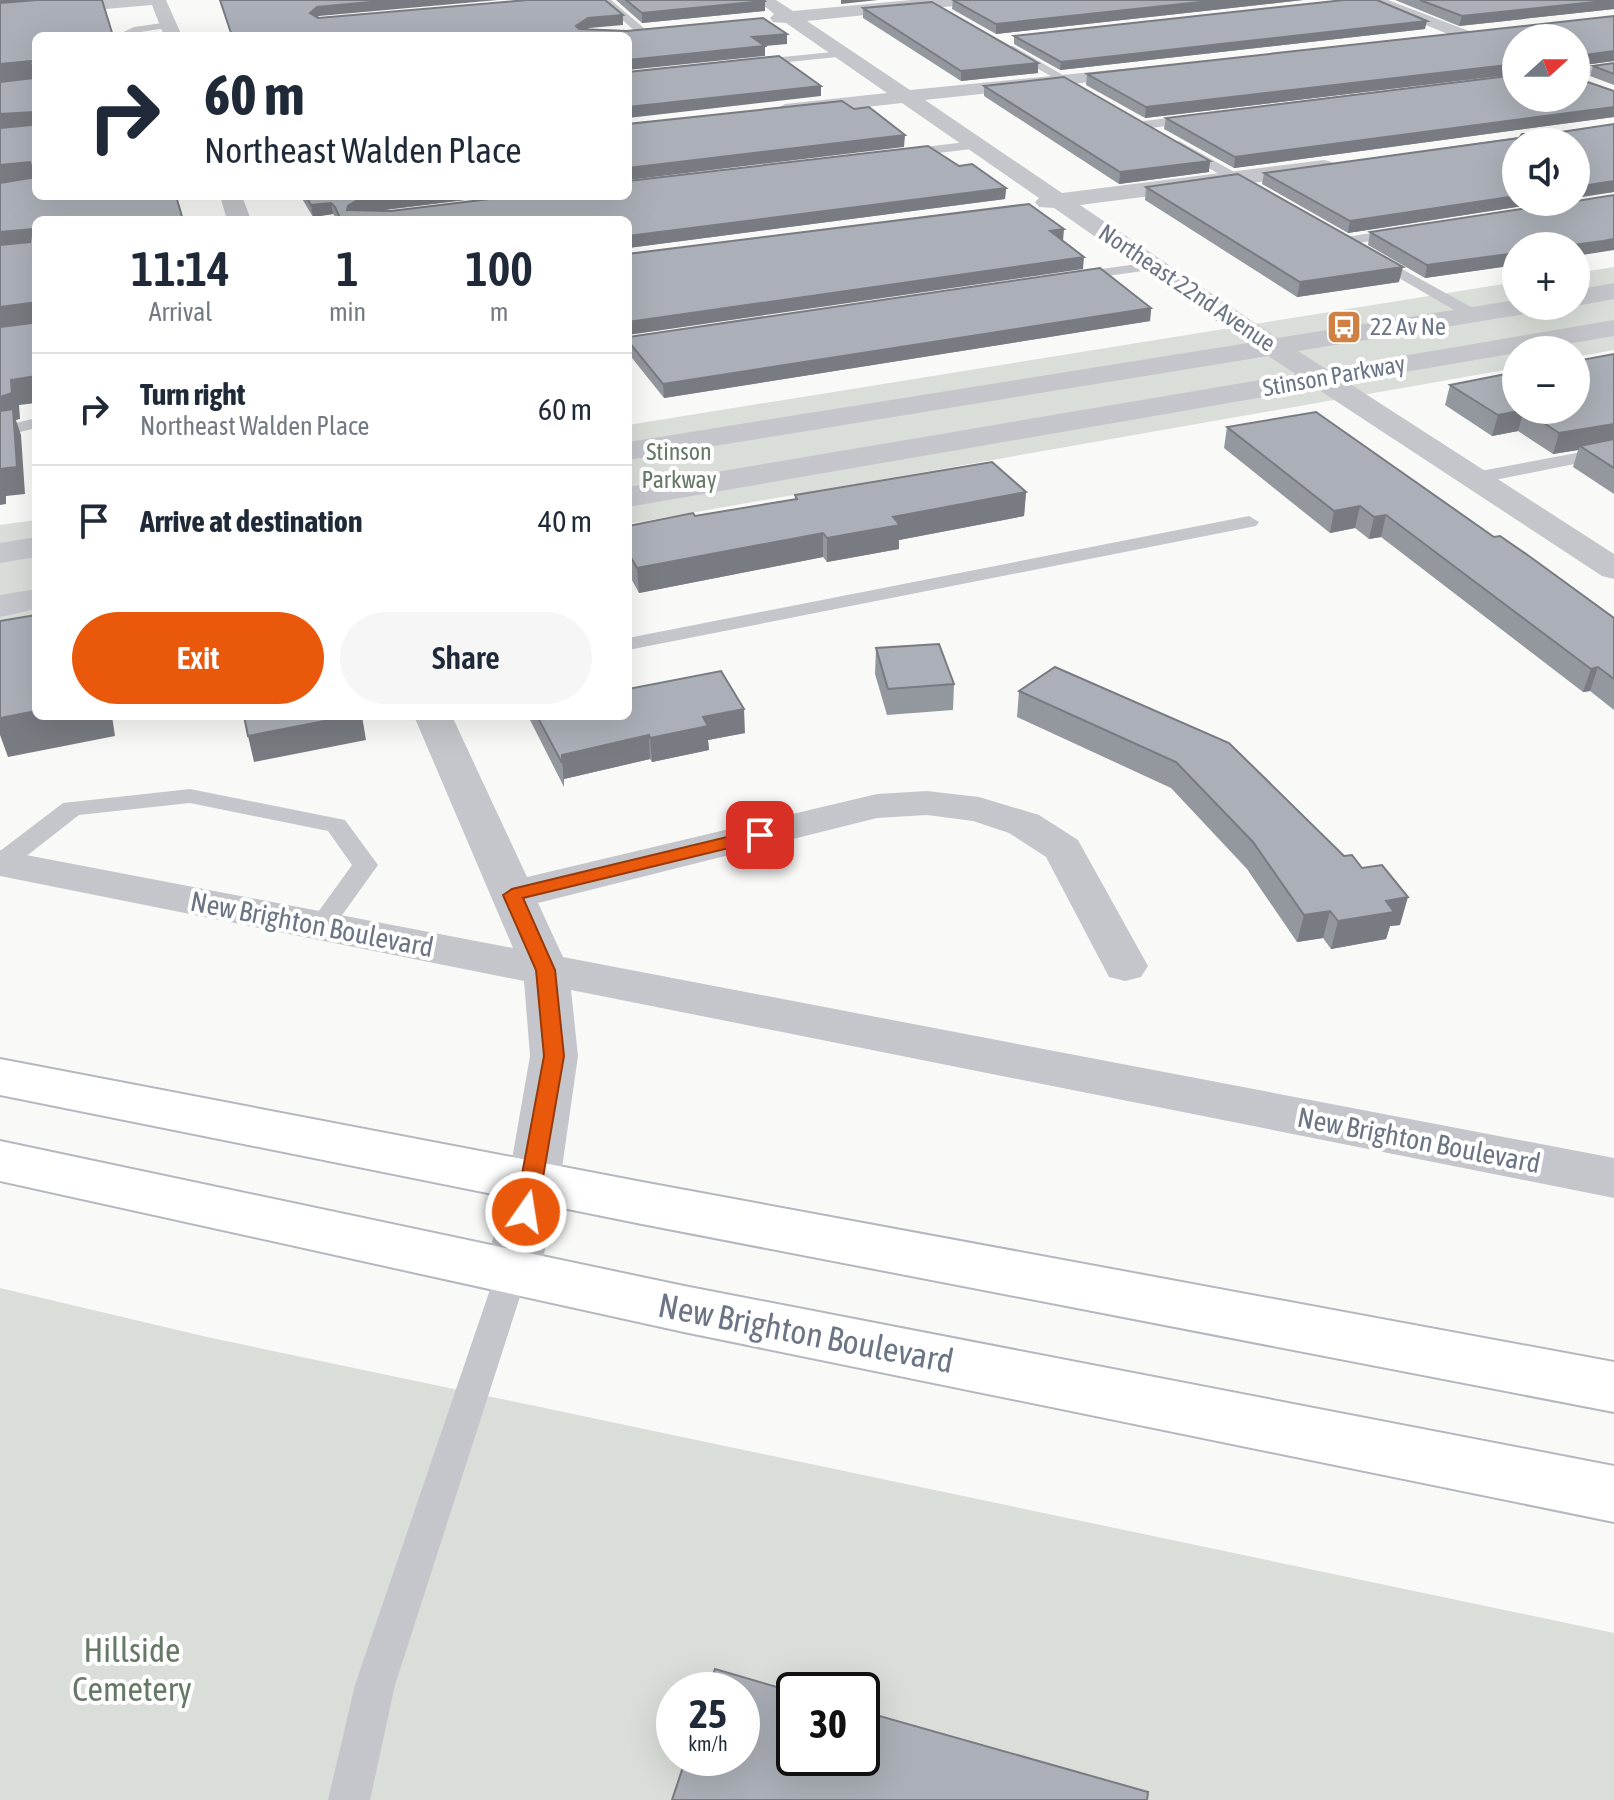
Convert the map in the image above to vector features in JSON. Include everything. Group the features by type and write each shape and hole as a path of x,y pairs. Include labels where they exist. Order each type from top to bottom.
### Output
{"main road":[{"path":"0,1077 1614,1387"},
{"name":"New Brighton Boulevard","path":"0,1161 700,1312 1614,1494"}],"street":[{"path":"0,13 156,0 171,30"},
{"path":"790,16 964,0"},
{"path":"1373,0 1502,51"},
{"name":"Northeast 22nd Avenue","path":"759,10 790,16 1272,347 1614,569"},
{"path":"626,32 649,30"},
{"path":"1426,38 1502,30"},
{"path":"768,112 1159,69"},
{"path":"1590,86 1601,90"},
{"path":"1026,205 1347,164"},
{"path":"1590,295 1614,291"},
{"name":"Stinson Parkway","path":"632,450 1502,310"},
{"name":"Stinson Parkway","path":"632,496 1614,328"},
{"path":"0,553 32,548"},
{"path":"0,606 32,600"},
{"path":"435,720 546,970 554,1056 534,1182 512,1272"},
{"path":"512,895 877,806 927,803 979,809 1024,824 1063,849 1125,966"},
{"name":"New Brighton Boulevard","path":"1,863 1614,1178"}],"lane":[{"path":"605,0 649,30"},
{"path":"926,2 949,14"},
{"path":"130,32 138,29 171,30"},
{"path":"1009,38 994,40 1097,98"},
{"path":"739,65 843,54"},
{"path":"1590,70 1614,67"},
{"path":"1222,116 1138,122 1263,194"},
{"path":"889,155 975,145"},
{"path":"1345,241 1420,229"},
{"path":"1331,233 1474,315"},
{"path":"1061,279 1152,266"},
{"path":"0,432 32,424"},
{"path":"1475,478 1614,451"},
{"path":"632,643 1249,522"},
{"path":"1,863 72,808 190,796 336,825 365,865 321,926"},
{"path":"349,1800 375,1685 512,1272"}],"green space":[{"name":"Stinson Parkway","path":"1614,267 1614,350 1590,354 1590,336 1502,336 1502,370 632,523 632,424 1502,284 1502,320 1590,320 1590,271"},
{"path":"32,521 32,630 0,635 0,525"},
{"name":"Hillside Cemetery","path":"0,1288 207,1337 1614,1633 1614,1800 0,1800"}],"building":[{"path":"102,0 112,32 32,32 32,62 0,64 0,3"},
{"path":"220,0 392,0 317,7 310,13 318,18 527,0 605,0 623,15 588,18 576,26 579,29 627,31 763,18 787,34 752,37 765,46 632,60 632,32 231,32"},
{"path":"626,0 764,0 765,1 642,13"},
{"path":"953,0 1219,0 996,24"},
{"path":"1344,0 1377,0 1427,21 1061,62 1014,36"},
{"path":"1420,0 1613,0 1462,16"},
{"path":"932,2 1038,63 961,71 863,8"},
{"path":"1614,16 1614,51 1590,54 1590,24 1541,24"},
{"path":"1502,28 1502,66 1146,107 1087,74"},
{"path":"779,56 821,86 632,107 632,72"},
{"path":"1614,63 1614,74 1593,66"},
{"path":"1064,77 1210,161 1120,172 984,86"},
{"path":"1502,77 1502,112 1576,112 1235,157 1166,118"},
{"path":"32,78 32,112 0,114 0,82"},
{"path":"1590,83 1614,91 1614,107 1590,110"},
{"path":"842,101 854,109 869,107 905,135 632,168 632,124"},
{"path":"32,118 32,169 30,162 0,165 0,128 31,125"},
{"path":"1614,124 1614,181 1590,185 1588,128"},
{"path":"1502,140 1502,198 1350,221 1264,173"},
{"path":"928,146 959,166 972,164 1006,188 632,235 632,216 339,216 331,203 311,205 308,200 365,200 356,201 347,210 391,211 482,200 632,200 632,181"},
{"path":"1238,174 1403,267 1300,282 1146,187"},
{"path":"32,178 32,200 177,200 182,216 32,216 32,229 0,232 0,183"},
{"path":"1614,195 1614,239 1590,243 1590,232 1502,232 1502,255 1427,265 1370,232 1502,212 1502,216 1590,216 1590,199"},
{"path":"1029,204 1064,229 1050,231 1084,257 632,321 632,254"},
{"path":"32,229 32,377 11,380 12,393 0,397 0,327 31,323 31,303 0,307 0,245 30,242"},
{"path":"1100,268 1151,308 663,384 632,346 632,336"},
{"path":"1614,354 1614,424 1559,433 1545,424 1590,424 1590,358"},
{"path":"1502,375 1502,414 1498,415 1450,385"},
{"path":"13,409 17,467 0,469 0,411"},
{"path":"1316,412 1494,537 1500,536 1529,556 1614,618 1614,679 1598,667 1591,669 1386,515 1374,517 1360,506 1334,511 1227,427"},
{"path":"1614,439 1614,468 1580,446"},
{"path":"992,462 1026,492 893,517 900,525 827,538 823,533 637,568 632,559 632,525 693,513 695,516 797,499 795,495"},
{"path":"32,616 32,712 0,718 0,621"},
{"path":"939,644 954,684 888,689 876,648"},
{"path":"1055,667 1229,743 1344,856 1352,855 1362,868 1382,865 1408,897 1386,901 1394,912 1338,921 1330,911 1304,915 1253,842 1176,762 1019,691"},
{"path":"721,671 744,709 703,717 708,726 650,738 649,735 562,755 562,763 539,720 632,720 632,688"},
{"path":"245,720 330,720 248,736"},
{"path":"760,1682 776,1687 776,1776 880,1776 880,1716 1148,1792 1147,1800 672,1800 680,1776 760,1776"}],"place":[{"name":"22 Av Ne","path":"1344,327"}],"route":[{"path":"526,1212 534,1182 554,1056 546,970 512,895 760,835"}]}
